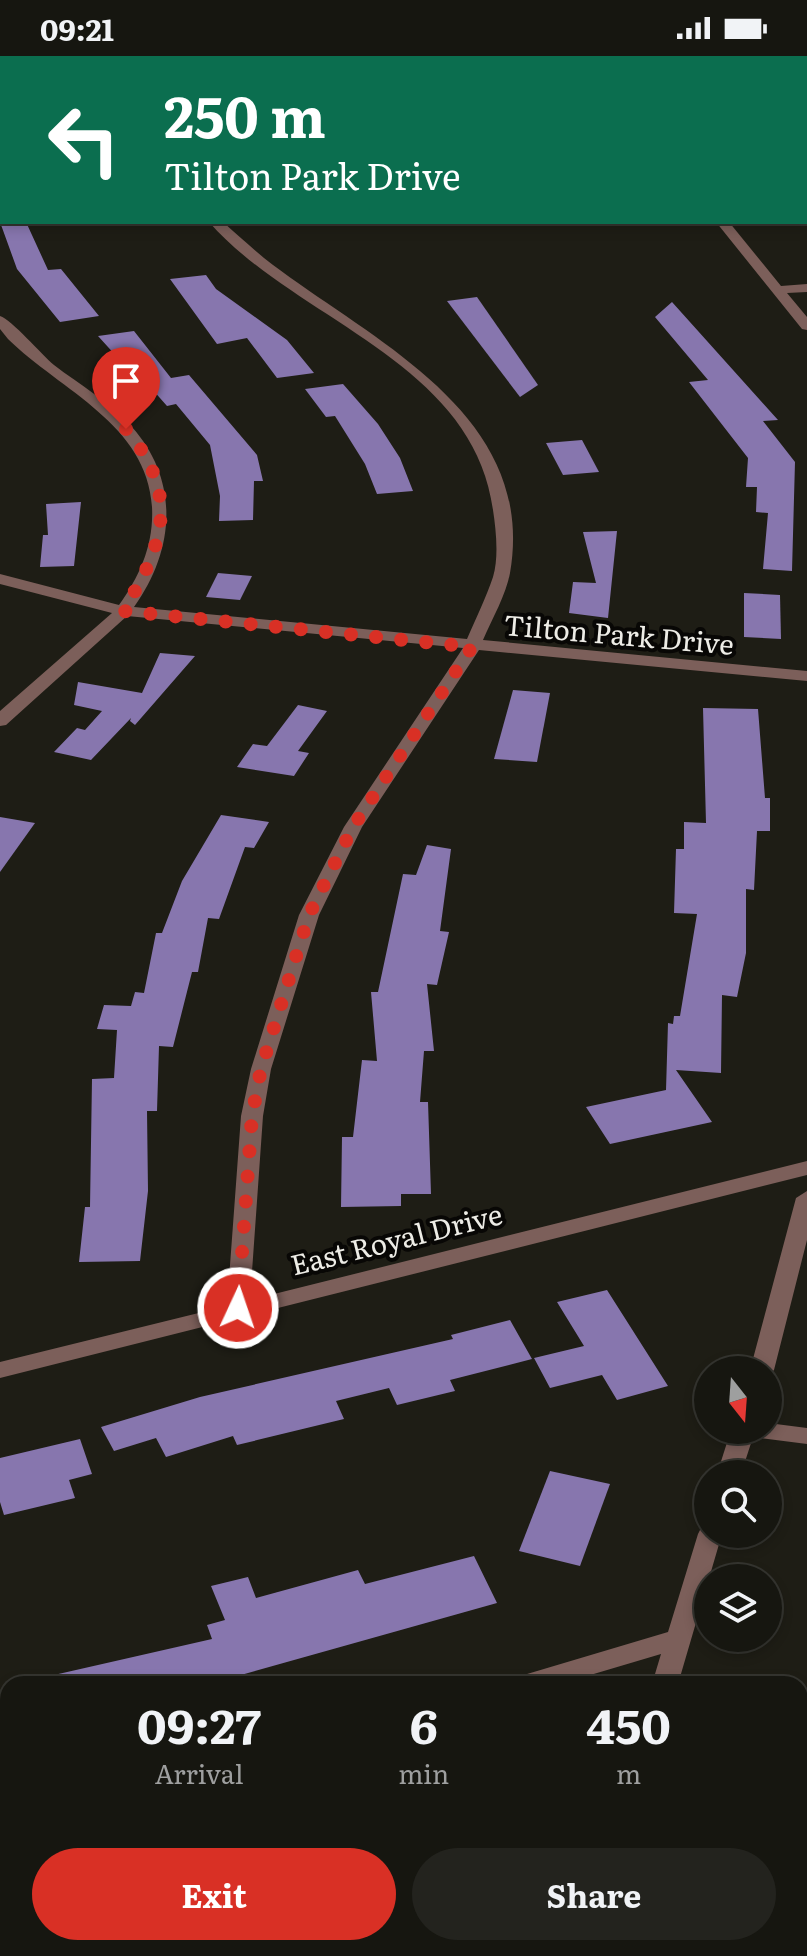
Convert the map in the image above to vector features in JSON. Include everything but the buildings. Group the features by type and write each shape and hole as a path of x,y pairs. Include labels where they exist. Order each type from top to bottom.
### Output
{"street":[{"path":"217,224 260,261 411,367 450,404 484,454 498,488 504,530 502,574 472,647 353,827 309,915 261,1069 252,1116 238,1308"},
{"path":"724,224 807,326"},
{"path":"778,290 807,288"},
{"path":"0,320 19,342 126,429 151,464 161,494 161,526 155,552 123,611 0,721"},
{"name":"Tilton Park Drive","path":"0,579 123,611 472,647 807,676"},
{"name":"East Royal Drive","path":"0,1370 807,1168"},
{"path":"766,1356 807,1198"},
{"path":"782,1433 807,1436"},
{"path":"667,1676 706,1548"},
{"path":"553,1676 679,1639"}],"route":[{"path":"126,429 151,464 161,494 162,509 155,552 123,611 364,633 472,647 388,769 353,827 309,915 261,1069 252,1116 243,1205 238,1308"}]}
